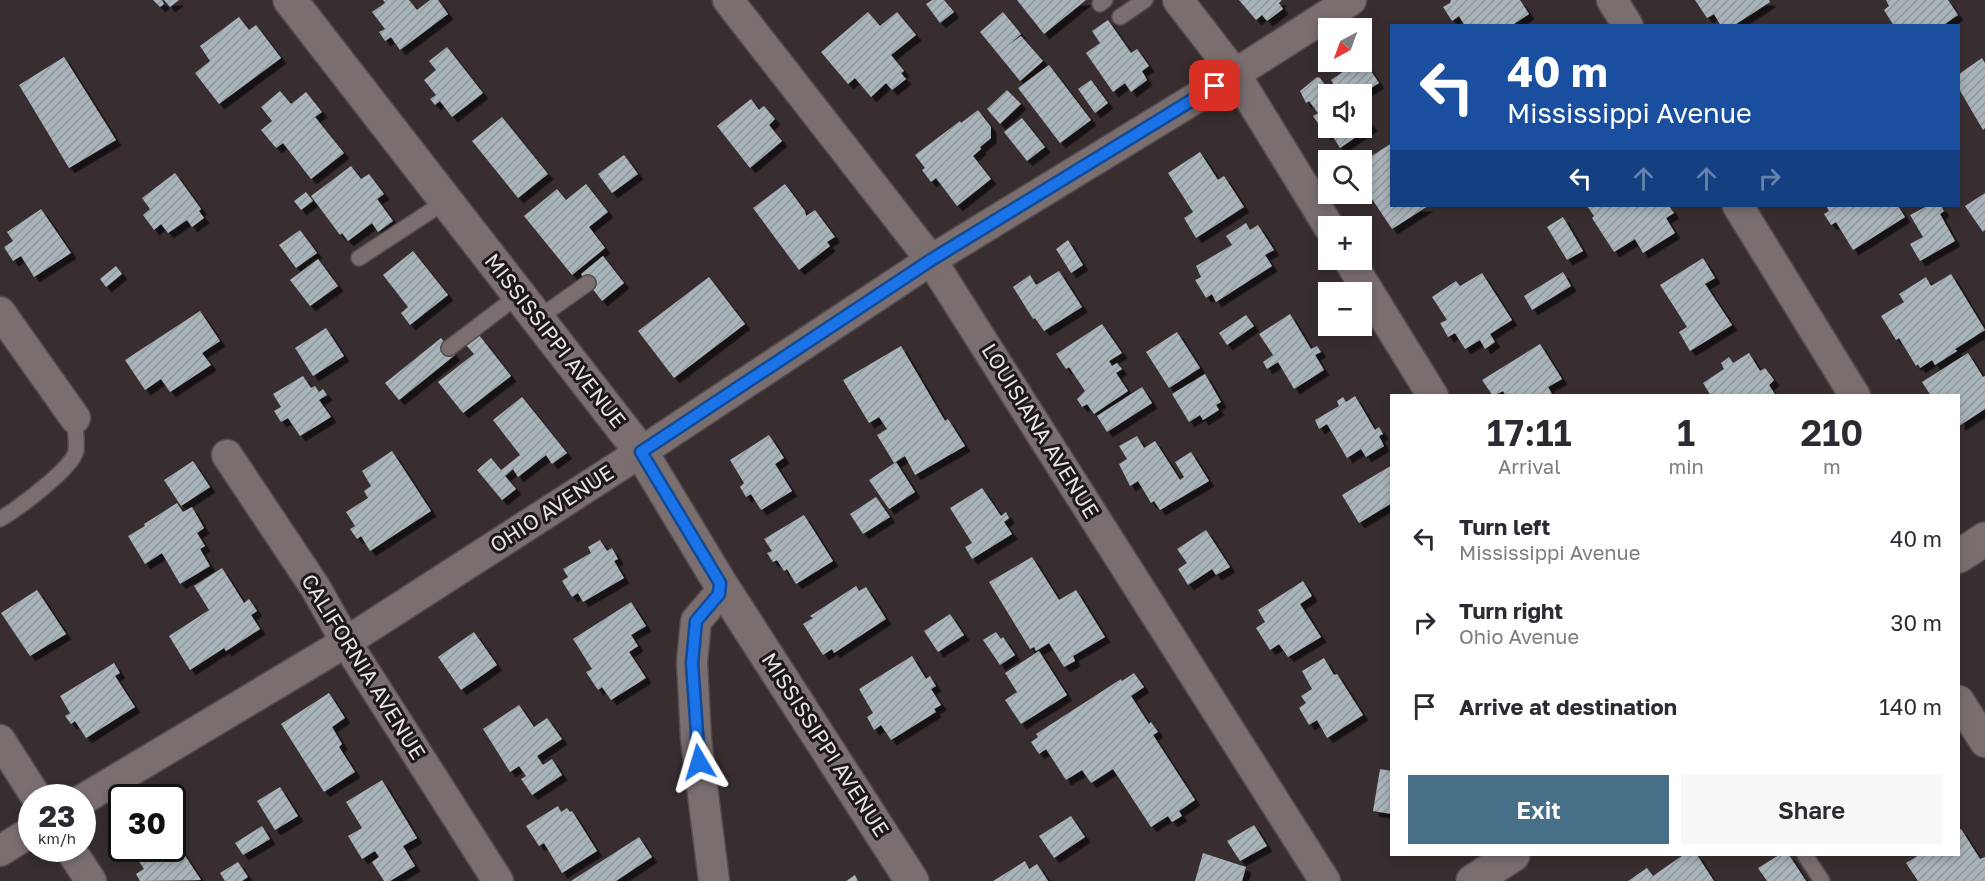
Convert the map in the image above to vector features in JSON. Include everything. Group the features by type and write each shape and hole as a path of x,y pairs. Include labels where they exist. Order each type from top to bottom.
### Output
{"street":[{"name":"MISSISSIPPI AVENUE","path":"290,0 641,452 720,583 912,881"},
{"name":"LOUISIANA AVENUE","path":"728,0 931,260 1325,881"},
{"path":"1178,0 1235,74 1322,216"},
{"name":"OHIO AVENUE","path":"96,792 346,642 641,452 931,260 1235,74 1351,0"},
{"path":"1612,0 1627,24"},
{"path":"1739,207 1854,394"},
{"path":"1355,270 1432,394"},
{"path":"0,312 75,418"},
{"name":"CALIFORNIA AVENUE","path":"226,455 315,587 346,642 498,881"},
{"path":"1960,555 1985,539"},
{"path":"714,881 696,739 692,663 696,621 719,594 720,583"},
{"path":"1960,703 1985,742"},
{"path":"0,740 28,784"},
{"path":"0,851 18,840"},
{"path":"1473,881 1511,856"},
{"path":"79,862 91,881"}],"lane":[{"path":"1120,18 1145,0"},
{"path":"359,258 446,201"},
{"path":"449,348 528,307 588,283"},
{"path":"0,519 60,474 76,453 75,418"},
{"path":"1806,856 1822,881"}],"building":[{"path":"153,0 162,0 164,4 160,7"},
{"path":"164,0 179,0 170,7"},
{"path":"383,0 409,0 417,10 430,0 438,0 448,14 400,50 391,37 385,41 379,32 385,29 372,12 385,3"},
{"path":"932,0 944,0 954,12 940,23 926,4"},
{"path":"1017,0 1086,0 1044,34"},
{"path":"1239,0 1282,0 1279,3 1283,9 1267,21 1262,15 1256,20"},
{"path":"1451,0 1520,0 1529,14 1514,24 1464,24 1459,16 1452,21 1443,7"},
{"path":"1695,0 1769,0 1770,2 1736,24 1720,24 1714,14 1707,18"},
{"path":"1886,0 1948,0 1958,15 1945,24 1893,24 1884,10 1889,6"},
{"path":"868,12 880,26 897,12 916,35 891,55 904,71 901,73 906,79 892,90 886,83 871,97 855,78 848,84 821,52"},
{"path":"1003,12 1021,34 1009,45 1021,36 1043,61 1020,81 980,32"},
{"path":"239,17 249,30 256,25 281,58 219,104 195,73 210,61 200,46"},
{"path":"1108,20 1131,53 1137,49 1149,66 1142,71 1147,80 1131,92 1125,83 1113,92 1086,53 1100,43 1092,31"},
{"path":"447,47 483,93 452,117 440,101 435,105 430,99 436,95 424,80 436,70 429,61"},
{"path":"64,57 116,140 69,168 19,85"},
{"path":"1982,58 1985,63 1985,128 1983,130 1960,91 1960,73"},
{"path":"1049,65 1091,120 1060,143 1018,88"},
{"path":"1343,72 1372,72 1379,83 1372,87 1372,84 1333,84 1331,80"},
{"path":"1317,77 1324,84 1318,84 1318,113 1309,101 1306,103 1300,91"},
{"path":"1091,80 1108,103 1095,113 1078,89"},
{"path":"1007,90 1021,104 1000,124 987,109"},
{"path":"280,91 291,104 306,92 322,112 315,117 344,153 311,179 283,143 276,148 261,130 272,121 261,107"},
{"path":"751,99 759,110 764,106 775,119 769,125 782,141 750,168 717,126"},
{"path":"978,110 991,127 991,138 973,156 991,179 957,206 936,178 931,182 922,170 925,168 915,155"},
{"path":"1318,113 1318,123 1313,116"},
{"path":"502,117 548,174 518,198 472,141"},
{"path":"1022,118 1045,147 1027,161 1004,132"},
{"path":"1334,138 1355,138 1340,148"},
{"path":"1390,144 1390,207 1426,207 1392,229 1372,199 1372,156"},
{"path":"1200,152 1218,180 1224,176 1244,207 1196,238 1184,218 1193,212 1168,173"},
{"path":"624,155 638,174 612,193 598,174"},
{"path":"351,166 361,179 369,174 384,194 377,199 393,221 378,232 372,223 348,241 342,233 340,235 311,196"},
{"path":"175,173 201,209 199,211 204,218 192,227 187,220 168,233 161,224 154,230 143,215 150,209 142,198"},
{"path":"586,184 608,212 589,227 605,248 572,275 524,216 557,189 566,200"},
{"path":"785,184 805,211 806,216 815,210 835,237 827,242 830,246 799,270 753,208"},
{"path":"306,192 313,201 301,210 294,201"},
{"path":"1985,193 1985,230 1983,232 1965,206"},
{"path":"1588,207 1670,207 1674,213 1666,218 1675,233 1643,253 1635,239 1614,252 1592,218 1594,216"},
{"path":"1827,207 1899,207 1905,217 1853,250 1836,222 1831,225 1824,214 1829,211"},
{"path":"1925,207 1942,207 1944,211 1940,214 1955,241 1920,261 1910,244 1923,237 1910,215"},
{"path":"41,209 71,253 34,277 21,256 13,261 4,247 13,241 7,232"},
{"path":"1563,217 1583,251 1567,260 1547,227"},
{"path":"1246,223 1250,230 1258,225 1274,250 1265,255 1272,266 1216,302 1212,294 1206,298 1195,280 1201,277 1196,266 1232,245 1226,236"},
{"path":"300,230 317,253 296,268 279,245"},
{"path":"1068,240 1083,265 1071,273 1056,249"},
{"path":"413,251 448,295 410,325 401,313 408,307 383,275"},
{"path":"603,256 624,283 602,301 581,274"},
{"path":"1703,258 1715,278 1705,284 1732,325 1690,351 1679,332 1687,327 1660,285"},
{"path":"318,259 338,286 310,306 290,280"},
{"path":"116,266 122,274 106,287 100,279"},
{"path":"1059,271 1082,307 1044,331 1035,318 1033,319 1013,287 1030,275 1036,285"},
{"path":"1563,272 1571,286 1532,310 1524,296"},
{"path":"1482,273 1512,320 1490,334 1495,342 1485,349 1480,340 1465,349 1455,333 1448,337 1440,323 1447,320 1432,297 1456,281 1460,286"},
{"path":"1951,274 1985,330 1935,365 1932,360 1920,368 1918,364 1916,366 1899,338 1896,340 1881,316 1904,302 1899,294 1926,277 1931,286"},
{"path":"709,277 745,324 674,378 638,331"},
{"path":"200,311 220,341 202,353 211,365 170,392 161,379 145,390 125,360"},
{"path":"1290,314 1311,349 1317,346 1321,352 1315,355 1324,370 1294,389 1278,362 1267,369 1263,362 1273,355 1259,334"},
{"path":"1246,315 1254,326 1227,345 1219,333"},
{"path":"1102,324 1122,353 1109,361 1112,366 1117,363 1122,369 1116,373 1128,391 1094,414 1087,404 1082,407 1077,399 1085,391 1069,367 1066,369 1056,354"},
{"path":"326,328 344,356 313,376 295,348"},
{"path":"1177,332 1200,368 1169,388 1146,352"},
{"path":"479,335 511,376 463,413 438,382 474,354 466,345"},
{"path":"441,338 455,355 399,400 385,383"},
{"path":"1540,344 1562,379 1548,387 1552,394 1505,394 1503,391 1492,394 1482,380"},
{"path":"901,346 945,421 948,419 965,446 915,475 905,456 894,463 877,435 887,429 879,417 869,423 843,380"},
{"path":"1749,353 1760,371 1765,368 1774,380 1769,385 1775,394 1710,394 1703,383 1724,369 1721,363 1729,357 1733,363"},
{"path":"1968,353 1983,377 1985,376 1985,409 1960,425 1960,394 1930,394 1922,382"},
{"path":"1205,374 1221,402 1216,405 1219,410 1203,420 1200,415 1189,422 1172,394"},
{"path":"303,376 311,388 315,386 319,392 323,389 327,395 319,400 331,417 300,436 288,418 281,422 274,411 281,407 273,394"},
{"path":"1142,387 1152,403 1107,432 1097,416"},
{"path":"1355,396 1375,430 1379,427 1383,434 1379,436 1384,446 1366,457 1361,449 1347,458 1327,424 1319,429 1315,420 1339,406 1337,401 1343,397 1346,402"},
{"path":"522,397 567,453 552,464 546,455 518,477 513,469 505,476 516,489 502,500 477,470 491,458 501,470 520,455 493,420"},
{"path":"769,435 784,458 775,464 792,491 761,510 751,494 746,497 740,487 744,483 730,460"},
{"path":"1137,436 1144,448 1155,441 1180,480 1184,477 1175,462 1191,452 1209,481 1160,510 1154,501 1151,503 1138,481 1130,486 1119,464 1127,459 1119,446"},
{"path":"392,451 431,511 370,551 361,536 357,539 350,529 355,526 346,512 368,498 364,491 371,486 362,471"},
{"path":"193,461 210,487 181,506 164,480"},
{"path":"896,462 915,492 889,509 869,480"},
{"path":"1390,466 1390,504 1359,523 1342,495"},
{"path":"982,488 1001,516 1006,512 1009,518 1004,522 1012,534 972,559 965,547 972,543 950,508"},
{"path":"876,497 890,517 863,534 850,514"},
{"path":"177,503 183,512 192,507 204,528 197,533 205,546 200,549 210,566 180,584 162,553 145,564 128,536"},
{"path":"804,515 833,561 796,584 787,569 784,571 777,560 773,562 767,553 772,551 764,539"},
{"path":"1206,530 1230,567 1216,575 1212,569 1188,585 1178,569 1187,563 1177,549"},
{"path":"600,540 607,551 612,548 618,559 614,561 624,578 583,602 578,593 572,597 562,581 568,577 563,569 591,553 588,547"},
{"path":"1032,557 1059,600 1076,590 1105,637 1073,656 1075,661 1064,667 1049,643 1036,651 1034,647 1030,649 989,582"},
{"path":"222,568 244,603 249,599 257,611 251,615 260,629 190,670 169,636 209,610 194,586"},
{"path":"1303,581 1312,596 1300,604 1321,637 1288,657 1279,644 1270,650 1256,628 1265,622 1258,610"},
{"path":"856,586 859,591 866,587 886,619 834,653 832,649 823,655 803,624 813,618 810,616"},
{"path":"37,590 66,634 30,656 1,613"},
{"path":"631,602 646,626 631,635 638,646 629,652 646,678 611,700 602,687 598,690 586,672 592,669 573,639"},
{"path":"950,614 964,635 938,652 924,631"},
{"path":"474,632 497,665 461,690 438,657"},
{"path":"996,632 1001,639 1003,637 1015,655 1000,665 983,640"},
{"path":"1039,651 1067,695 1021,724 1005,700 1017,692 1005,673"},
{"path":"912,656 926,679 930,676 936,686 931,689 941,705 934,709 936,712 891,740 881,725 874,730 867,717 873,713 859,689"},
{"path":"1324,658 1363,715 1327,738 1317,720 1309,725 1299,708 1306,703 1301,696 1312,689 1302,671"},
{"path":"114,663 120,673 115,676 135,707 86,738 75,721 71,724 65,716 70,713 60,696"},
{"path":"1134,673 1144,687 1131,696 1149,724 1151,722 1158,732 1153,735 1195,800 1179,811 1182,816 1172,822 1168,816 1151,827 1113,769 1091,783 1082,770 1066,780 1046,749 1039,754 1031,742 1038,737 1036,734"},
{"path":"329,693 345,718 332,727 342,744 339,747 355,772 324,792 281,724"},
{"path":"519,705 534,727 547,718 562,739 537,756 543,765 552,759 562,775 532,795 521,779 526,776 519,766 510,772 483,729"},
{"path":"1380,769 1390,771 1390,814 1373,811"},
{"path":"382,780 417,838 403,846 415,866 390,881 384,881 372,862 379,857 375,851 362,859 348,836 362,828 346,802"},
{"path":"280,787 298,816 275,830 257,801"},
{"path":"558,806 561,812 567,808 570,812 572,811 597,851 562,873 544,843 539,846 526,826"},
{"path":"1071,816 1085,837 1054,858 1039,836"},
{"path":"1254,825 1267,846 1240,861 1227,841"},
{"path":"262,826 270,839 243,855 235,843"},
{"path":"1960,830 1980,859 1985,857 1985,881 1918,881 1906,863 1917,856 1960,856"},
{"path":"639,837 652,857 616,881 571,881"},
{"path":"1203,853 1246,867 1242,881 1195,881"},
{"path":"1682,856 1698,856 1714,881 1628,881 1647,868 1653,876"},
{"path":"1777,856 1790,856 1806,881 1767,881 1758,868"},
{"path":"186,857 201,880 140,881 136,874 144,869 139,862 186,862"},
{"path":"1025,861 1029,869 1037,864 1048,881 993,881"},
{"path":"238,862 248,877 242,881 225,881 220,873"},
{"path":"855,875 858,881 846,881"}],"route":[{"path":"699,762 692,663 696,621 719,594 720,583 641,452 931,260 1215,86"}]}
